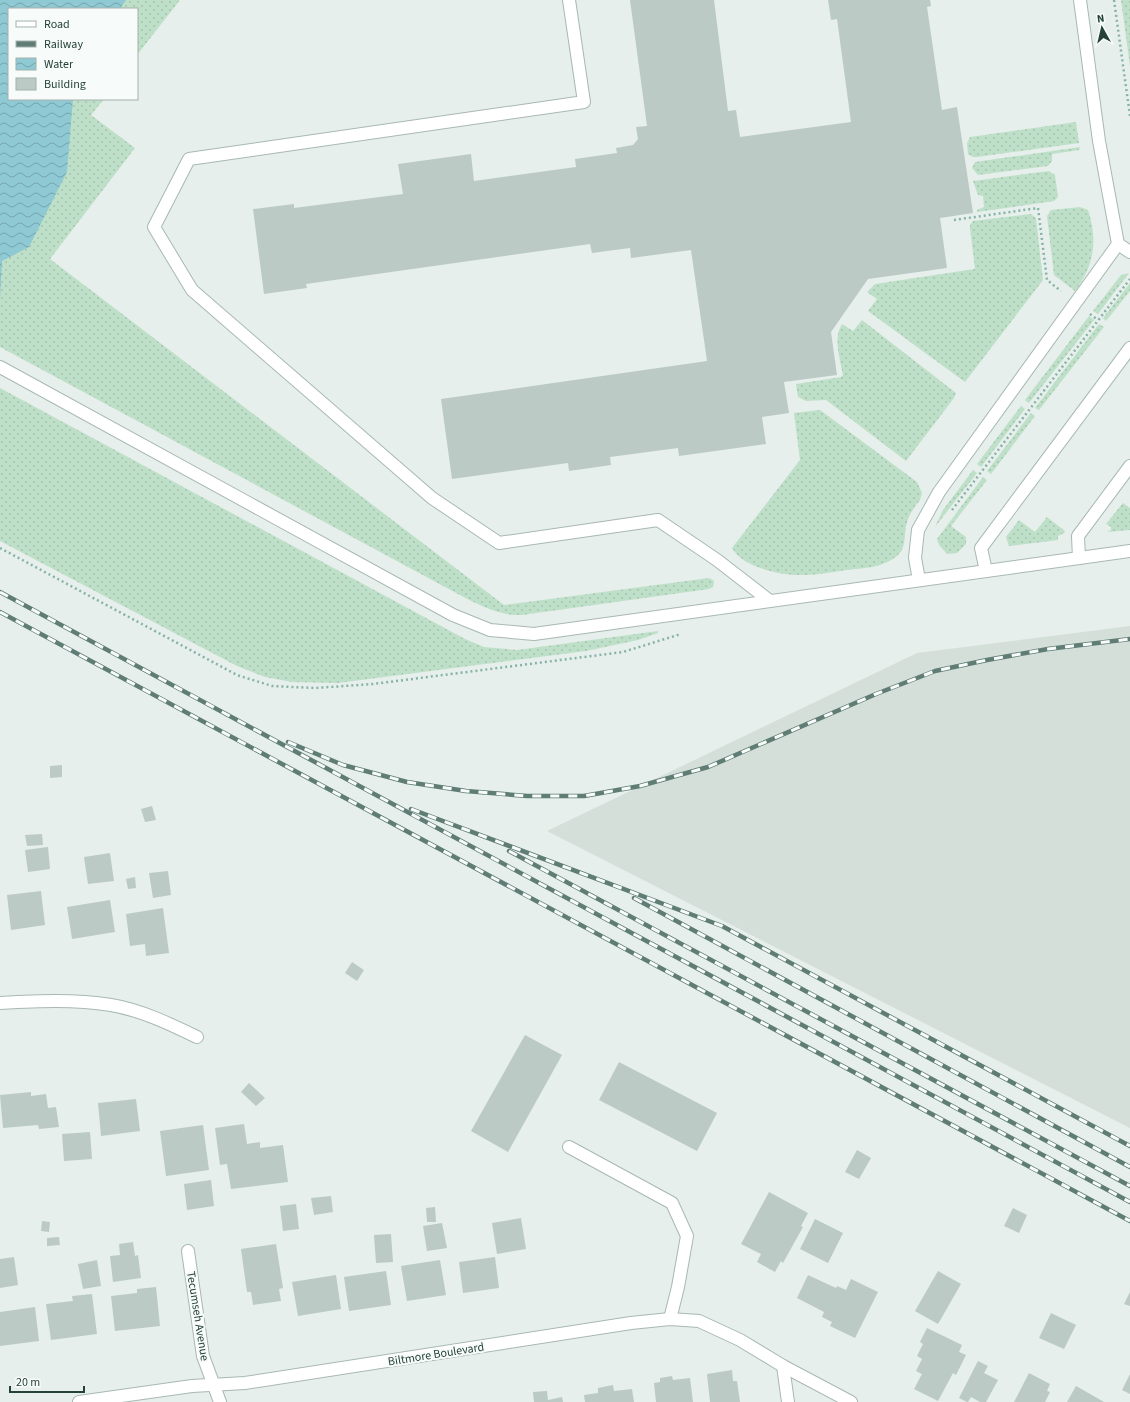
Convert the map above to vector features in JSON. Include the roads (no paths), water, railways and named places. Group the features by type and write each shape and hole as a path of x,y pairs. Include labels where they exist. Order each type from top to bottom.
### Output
{"street":[{"path":"569,0 584,102 190,159 154,227 192,290 432,498 499,543 658,520 716,560 770,601"},
{"path":"1080,0 1099,141 1118,244 1130,252"},
{"path":"919,580 915,558 918,530 939,492 1118,244"},
{"path":"986,571 981,548 1130,348"},
{"path":"0,367 453,615 490,630 534,634 1130,550"},
{"path":"1079,558 1078,536 1130,466"},
{"path":"0,1003 59,1000 112,1005 152,1017 197,1036"},
{"path":"569,1147 672,1203 687,1236 678,1287 670,1319"},
{"name":"Tecumseh Avenue","path":"188,1251 203,1356 220,1402"},
{"name":"Biltmore Boulevard","path":"79,1402 192,1386 245,1384 631,1323 670,1319 699,1321 740,1340 783,1366 851,1402"},
{"path":"783,1366 788,1402"}],"water":[{"path":"0,0 126,0 121,8 8,8 8,100 73,100 67,172 29,247 2,261 0,299"}],"railway":[{"path":"0,592 1130,1202"},
{"path":"0,612 1130,1221"},
{"path":"288,742 343,765 407,782 466,791 527,796 584,796 640,786 708,767 876,694 935,671 1048,649 1130,639"},
{"path":"411,809 722,926 1130,1146"},
{"path":"509,851 1130,1186"},
{"path":"634,898 1130,1167"}]}
